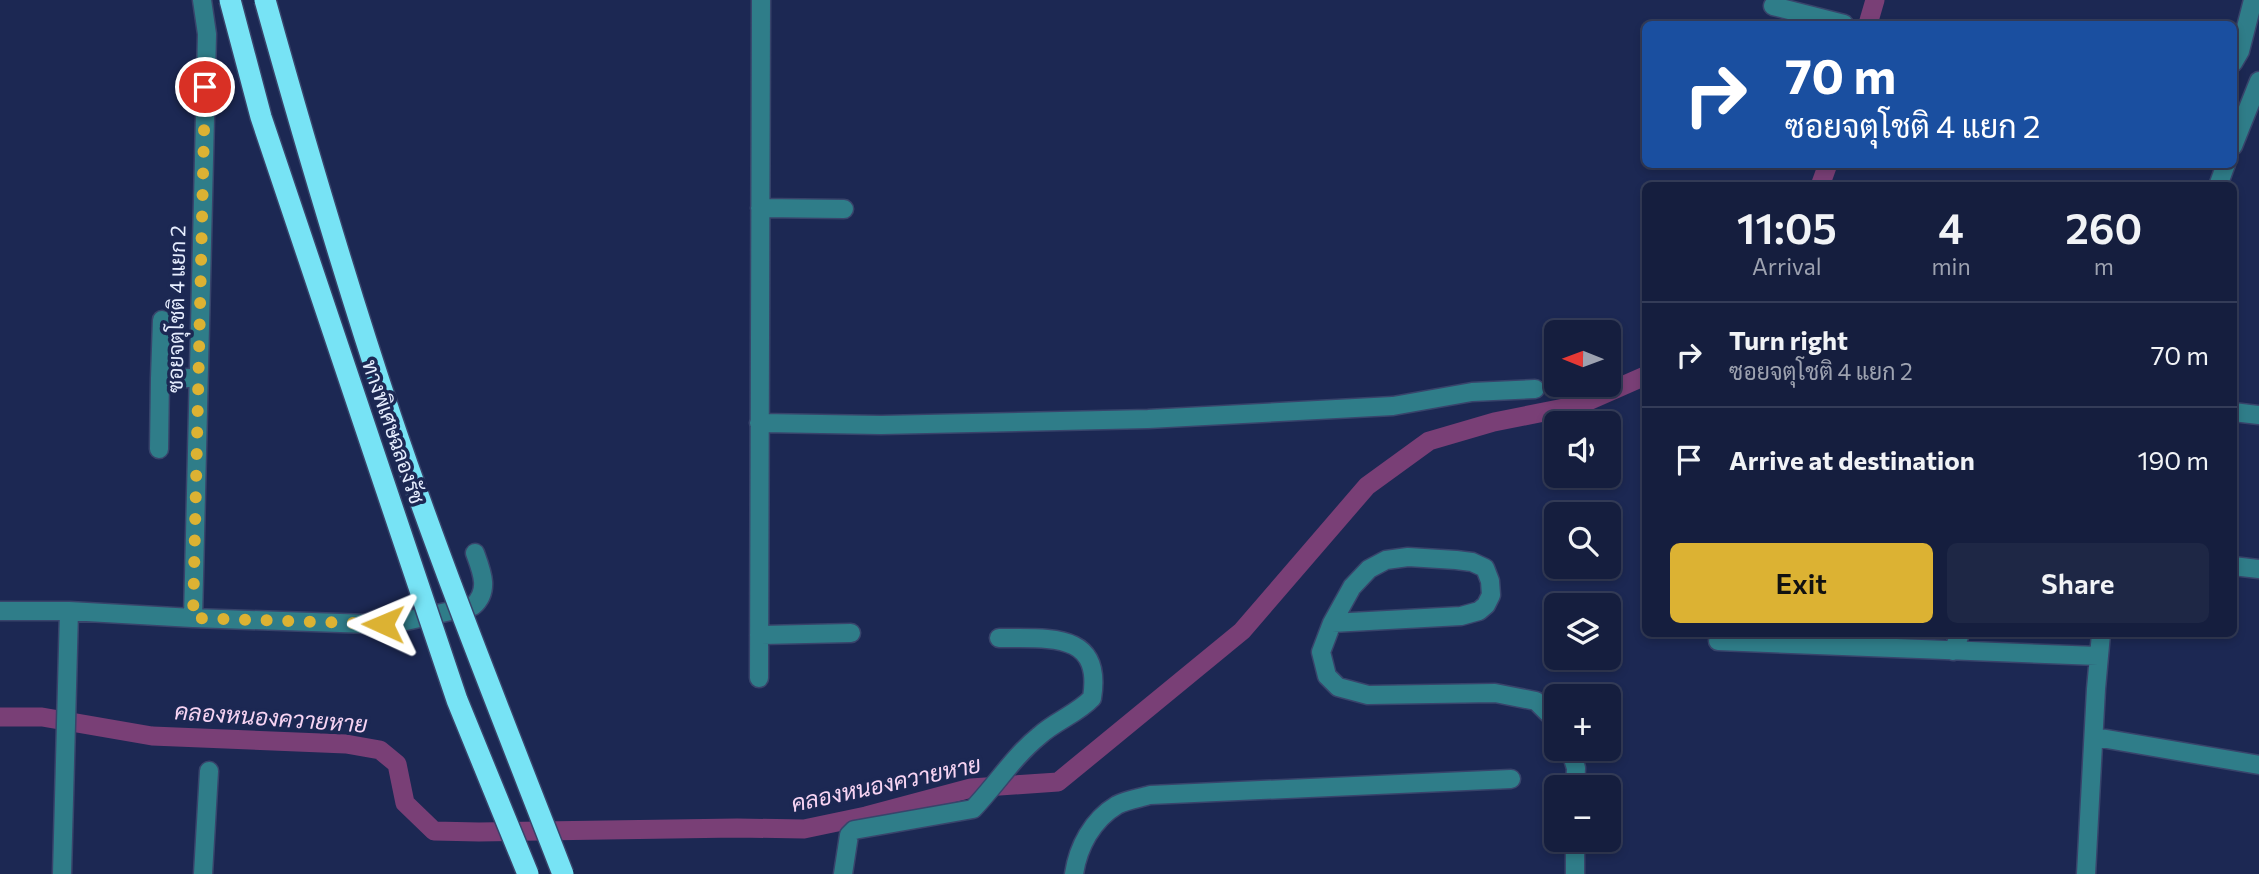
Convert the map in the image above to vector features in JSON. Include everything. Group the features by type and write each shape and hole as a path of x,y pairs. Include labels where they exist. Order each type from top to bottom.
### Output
{"highway":[{"name":"ทางพิเศษฉลองรัช","path":"230,0 261,117 453,688 528,874"},
{"name":"ทางพิเศษฉลองรัช","path":"265,0 300,125 391,417 484,672 563,874"}],"street":[{"name":"ซอยจตุโชติ 4 แยก 2","path":"193,618 207,34 202,0"},
{"path":"759,678 761,0"},
{"path":"2237,55 2253,0"},
{"path":"1773,6 1829,21"},
{"path":"2237,132 2259,81"},
{"path":"760,208 844,209"},
{"path":"159,449 162,320"},
{"path":"160,378 198,378"},
{"path":"759,423 881,425 1148,419 1380,407 1472,392 1535,389"},
{"path":"2237,412 2259,415"},
{"path":"0,611 69,611 397,624 473,606 480,600 483,576 475,553"},
{"path":"1332,623 1461,616 1479,611 1486,605 1490,595 1490,581 1485,568 1472,562 1408,557 1386,560 1369,569 1352,587 1332,623 1321,652 1327,676 1338,687 1368,695 1495,693 1536,701 1544,709"},
{"path":"2237,566 2259,569"},
{"path":"62,874 69,611"},
{"path":"759,635 851,634"},
{"path":"1953,651 1959,637"},
{"path":"2086,874 2101,637"},
{"path":"843,874 849,835 854,830 973,809 1012,762 1041,734 1092,698 1095,679 1090,658 1079,648 1054,639 999,638"},
{"path":"1718,641 1835,640 1953,651 2098,656"},
{"path":"2095,737 2259,765"},
{"path":"203,874 209,771"},
{"path":"1074,874 1077,854 1091,829 1117,805 1150,795 1511,779"},
{"path":"1575,852 1575,874"}],"waterway":[{"name":"คลองหนองควายหาย","path":"1869,21 1875,0"},
{"name":"คลองหนองควายหาย","path":"1821,182 1827,168"},
{"name":"คลองหนองควายหาย","path":"0,717 42,717 152,736 346,744 380,750 397,764 405,803 434,831 804,829 866,816 971,788 1058,782 1242,631 1367,486 1429,441 1494,422 1579,405 1642,377"}],"route":[{"path":"205,87 193,618 383,624"}]}
